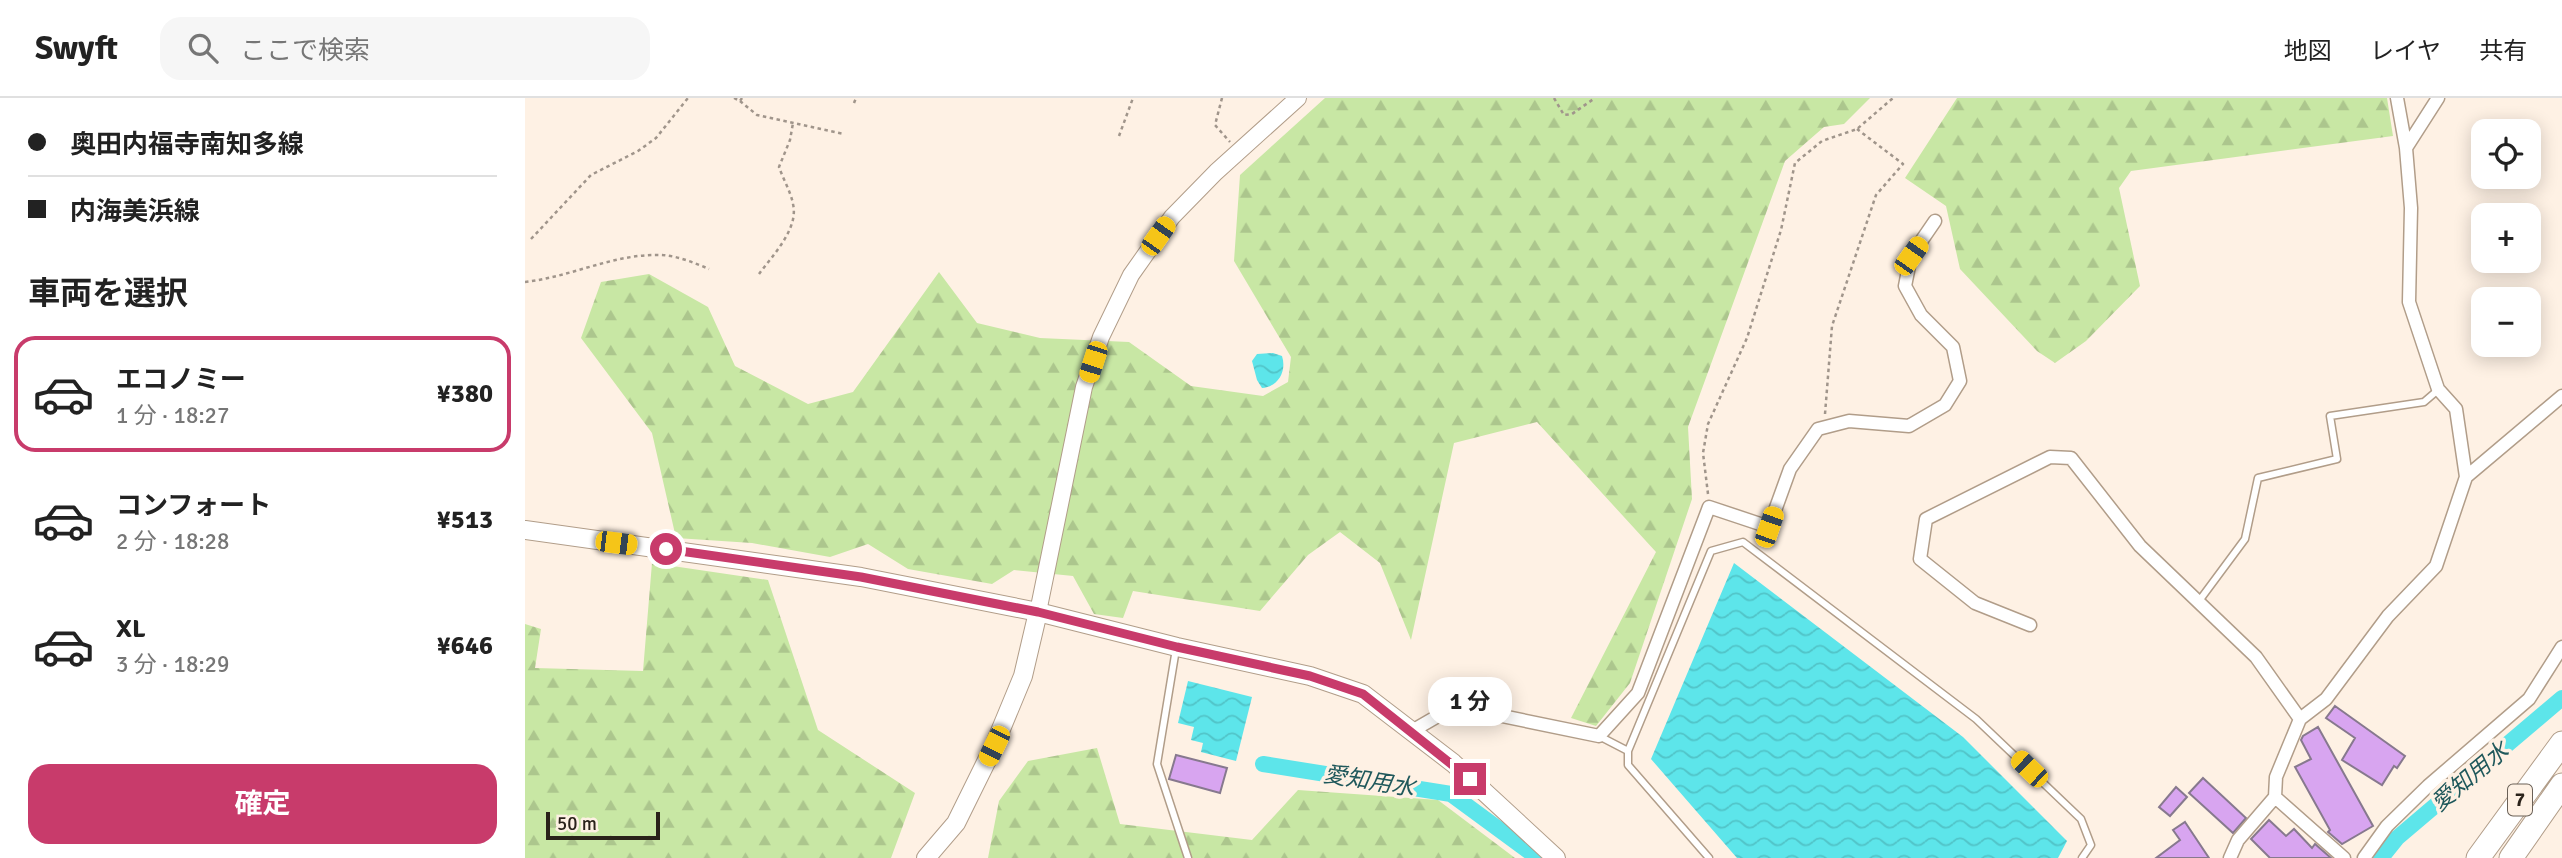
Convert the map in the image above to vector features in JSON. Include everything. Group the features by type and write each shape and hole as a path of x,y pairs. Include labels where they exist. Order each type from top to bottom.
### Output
{"highway":[{"name":"7","path":"2478,858 2562,743"},
{"name":"7","path":"2511,858 2562,785"}],"main road":[{"path":"525,530 861,577 1038,612 1177,647 1310,676 1363,694 1453,763 1556,858"},
{"path":"926,858 956,823 994,746 1023,676 1038,612"}],"street":[{"path":"1038,612 1084,387 1101,337 1131,275 1172,217 1299,98"},
{"path":"2230,858 2238,840 2275,797 2276,777 2300,719 2326,699 2388,616 2436,566 2466,477 2456,409 2438,389 2409,302 2411,208 2406,148 2397,98"},
{"path":"2406,148 2438,98"},
{"path":"1412,731 1443,713 1468,709 1599,736 1637,693 1709,507 1769,527 1790,469 1818,429 1849,421 1909,426 1945,405 1960,381 1954,346 1921,315 1905,286 1911,256 1935,221"},
{"path":"2466,477 2562,396"},
{"path":"2030,625 1975,603 1920,559 1926,519 2050,457 2071,458 2140,546 2256,657 2300,719"},
{"path":"2364,858 2387,826 2428,786 2529,699 2562,647"},
{"path":"2275,797 2344,858"}],"lane":[{"path":"2197,603 2245,539 2258,478 2337,459 2330,416 2424,402 2438,389"},
{"path":"1709,858 1628,765 1628,751 1711,551 1743,542 1976,719 2081,819 2091,845 2082,858"},
{"path":"1177,647 1157,764 1188,858"},
{"path":"1599,736 1628,751"}],"path":[{"path":"531,239 591,175 638,151 656,138 688,98"},
{"path":"734,98 741,99 757,115 844,134"},
{"path":"854,103 856,98"},
{"path":"1119,136 1133,98"},
{"path":"1222,98 1215,125 1239,152"},
{"path":"1554,98 1564,115 1572,114 1595,98"},
{"path":"1709,507 1703,453 1708,424 1747,338 1781,230 1795,163 1822,141 1857,129 1893,98"},
{"path":"759,274 780,246 793,220 794,206 779,167 790,140 793,123"},
{"path":"1818,429 1827,410 1832,326 1876,195 1903,164 1857,129"},
{"path":"525,282 570,274 625,258 664,255 691,261 709,269"}],"green space":[{"path":"1325,98 1870,98 1844,124 1824,127 1785,161 1688,427 1692,499 1630,683 1596,726 1571,718 1656,552 1537,422 1454,443 1411,640 1380,563 1340,532 1308,555 1260,611 1133,591 1123,618 1094,614 1073,576 1014,570 992,584 908,569 868,544 830,557 752,543 676,538 652,433 581,338 601,282 649,274 708,307 735,366 808,404 853,392 939,272 977,323 1040,338 1129,342 1191,386 1263,396 1288,382 1291,357 1234,261 1240,175"},
{"path":"1957,98 2387,98 2393,136 2131,171 2119,188 2140,286 2086,341 2055,363 2037,351 1960,269 1946,206 1905,178"},
{"path":"652,563 768,580 818,730 915,793 891,858 525,858 525,624 541,629 535,668 643,671"},
{"path":"1097,748 1120,824 1252,840 1298,790 1438,800 1515,858 988,858 999,801 1028,761"}],"water":[{"path":"1273,353 1282,356 1282,372 1273,385 1262,388 1252,361 1257,354"},
{"path":"1734,563 1963,737 2067,841 2058,858 1737,858 1651,759"},
{"path":"1188,681 1252,697 1236,761 1201,752 1203,743 1191,740 1194,727 1178,723"}],"building":[{"path":"2335,706 2405,756 2397,768 2394,766 2382,785 2342,760 2355,738 2326,718"},
{"path":"2318,727 2373,826 2342,844 2328,832 2330,830 2295,767 2311,759 2301,740"},
{"path":"1176,755 1227,768 1220,793 1169,779"},
{"path":"2203,778 2246,818 2233,833 2189,793"},
{"path":"2176,787 2187,797 2170,816 2159,807"},
{"path":"2269,820 2286,836 2294,829 2312,848 2315,844 2331,858 2270,858 2251,839"},
{"path":"2185,822 2209,858 2156,858 2180,840 2173,830"}],"waterway":[{"name":"愛知用水","path":"2381,858 2397,838 2562,698"},
{"name":"愛知用水","path":"1263,764 1451,794 1538,858"}],"route":[{"path":"666,549 861,577 1038,612 1177,647 1310,676 1363,694 1470,779"}]}
